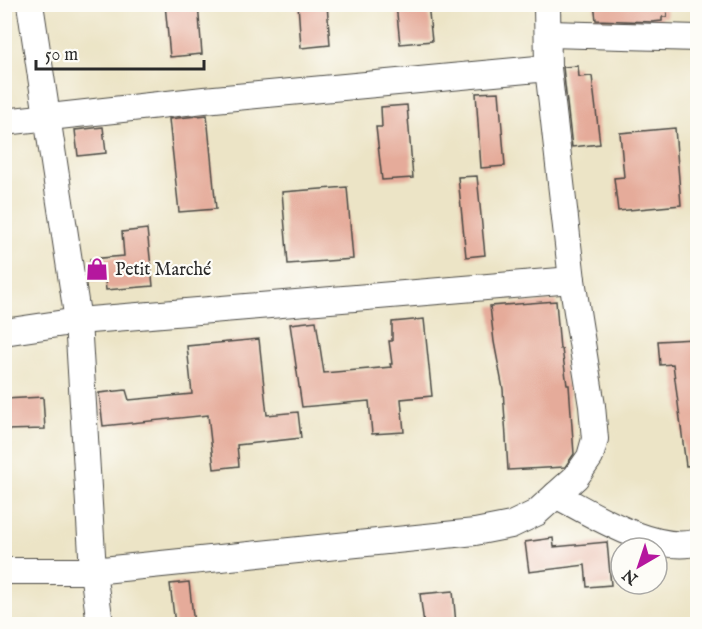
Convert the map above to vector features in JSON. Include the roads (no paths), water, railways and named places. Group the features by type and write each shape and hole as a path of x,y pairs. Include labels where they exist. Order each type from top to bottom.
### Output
{"street":[{"path":"30,4 78,321 93,570 100,624"},
{"path":"4,572 93,570 475,532 511,525 536,513 576,477 590,457 595,439 572,280 548,68 547,4"},
{"path":"549,34 698,38"},
{"path":"4,123 204,100 548,68"},
{"path":"4,332 78,321 572,280"},
{"path":"556,495 642,537 668,543 698,542"}],"place":[{"name":"Petit Marché","path":"97,269"}]}
